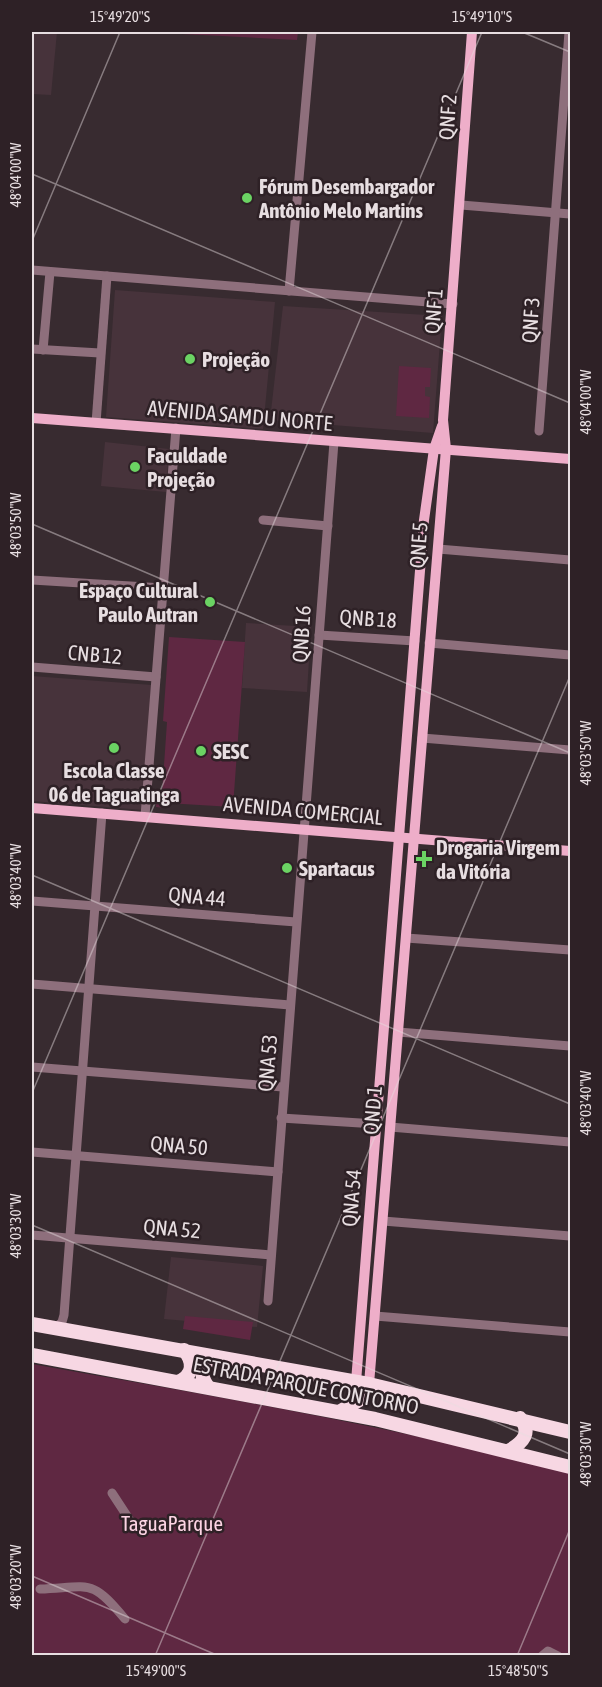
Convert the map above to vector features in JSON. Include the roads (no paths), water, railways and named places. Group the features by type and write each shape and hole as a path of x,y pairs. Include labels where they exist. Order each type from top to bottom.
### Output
{"highway":[{"name":"ESTRADA PARQUE CONTORNO","path":"32,1324 363,1383 520,1418 570,1432"},
{"path":"178,1382 187,1377 191,1369 190,1358 184,1350"},
{"name":"ESTRADA PARQUE CONTORNO","path":"32,1355 339,1412 510,1450 570,1467"},
{"path":"208,1387 202,1377 202,1367 216,1358"},
{"path":"339,1412 361,1399 363,1383"},
{"path":"510,1450 522,1441 526,1434 526,1426 520,1418"}],"main road":[{"name":"QNF 2","path":"461,205 472,32"},
{"name":"QNF 1","path":"446,449 443,420 461,205"},
{"name":"AVENIDA SAMDU NORTE","path":"32,418 570,459"},
{"name":"QNF 1","path":"406,746 426,496 434,449 443,420"},
{"name":"QNE 5","path":"422,742 446,449"},
{"path":"426,496 433,506 438,505 441,499"},
{"path":"424,520 431,517 440,521"},
{"path":"398,837 406,746 414,749 422,742"},
{"name":"QND 1","path":"363,1383 373,1344 422,742"},
{"name":"AVENIDA COMERCIAL","path":"32,808 570,851"},
{"name":"QNA 54","path":"363,1383 359,1343 398,837"},
{"path":"394,895 401,892 409,896"},
{"path":"380,1069 388,1074 395,1072"},
{"path":"379,1088 385,1084 393,1089"},
{"path":"359,1343 369,1347 373,1344"}],"street":[{"path":"289,291 312,32"},
{"name":"QNF 3","path":"539,431 569,32"},
{"path":"461,205 570,214"},
{"path":"32,270 453,304"},
{"path":"43,350 50,272"},
{"path":"96,423 106,276"},
{"path":"32,349 100,353"},
{"path":"145,816 176,428"},
{"name":"QNB 16","path":"304,829 334,442"},
{"path":"263,520 328,526"},
{"path":"438,549 570,560"},
{"path":"32,580 163,588"},
{"name":"QNB 18","path":"319,634 415,640"},
{"path":"429,643 570,655"},
{"name":"CNB 12","path":"32,667 156,677"},
{"path":"422,742 570,750"},
{"path":"56,1328 64,1315 102,813"},
{"name":"QNA 53","path":"268,1301 304,829"},
{"name":"QNA 44","path":"32,901 296,922"},
{"path":"406,938 570,950"},
{"path":"32,984 290,1005"},
{"path":"398,1032 570,1046"},
{"path":"32,1067 283,1087"},
{"path":"281,1118 376,1124"},
{"path":"390,1127 570,1142"},
{"name":"QNA 50","path":"32,1152 278,1172"},
{"path":"383,1221 570,1236"},
{"name":"QNA 52","path":"32,1235 271,1255"},
{"path":"64,1315 72,1330"},
{"path":"375,1316 570,1332"},
{"path":"112,1493 131,1522"},
{"path":"40,1589 94,1588 105,1594 125,1620"},
{"path":"542,1656 548,1652 558,1656"}],"place":[{"name":"Fórum Desembargador Antônio Melo Martins","path":"247,198"},
{"name":"Projeção","path":"190,359"},
{"name":"Faculdade Projeção","path":"135,467"},
{"name":"Espaço Cultural Paulo Autran","path":"210,602"},
{"name":"Escola Classe 06 de Taguatinga","path":"114,748"},
{"name":"SESC","path":"201,751"},
{"name":"Drogaria Virgem da Vitória","path":"424,859"},
{"name":"Spartacus","path":"287,868"}],"park label":[{"name":"TaguaParque","path":"172,1523"}]}
